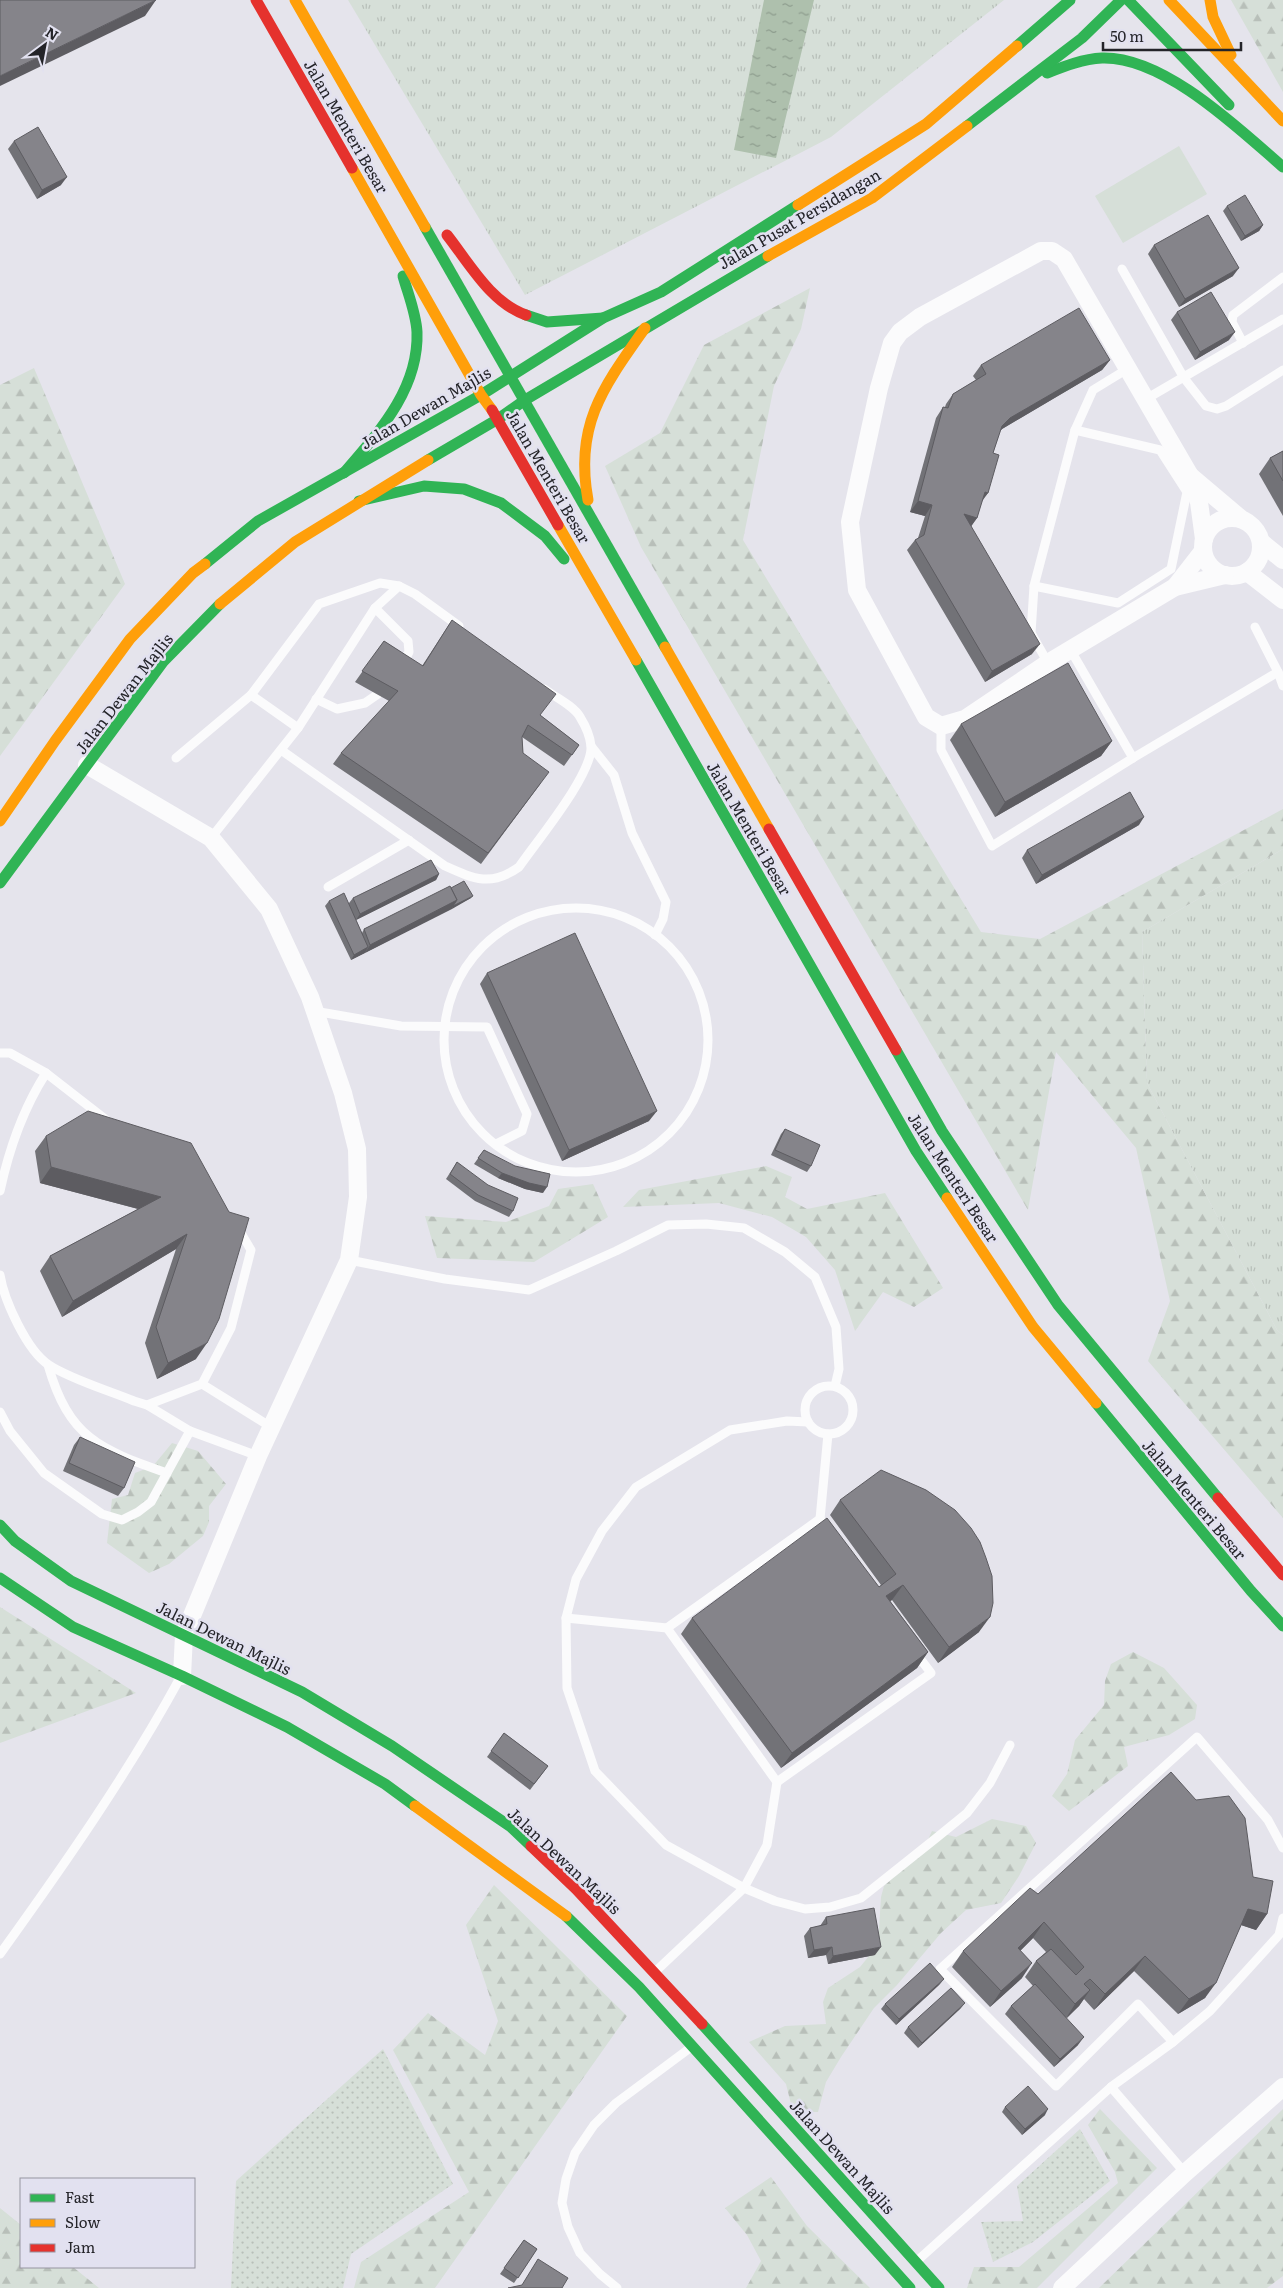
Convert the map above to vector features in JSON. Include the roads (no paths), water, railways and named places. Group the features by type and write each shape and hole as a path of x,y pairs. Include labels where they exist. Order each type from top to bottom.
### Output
{"street":[{"name":"Jalan Menteri Besar","path":"256,0 481,395 498,419 916,1151 1027,1319 1251,1591 1283,1626"},
{"name":"Jalan Menteri Besar","path":"295,0 942,1130 1058,1305 1283,1575"},
{"name":"Jalan Pusat Persidangan","path":"511,375 603,318 661,292 926,124 1070,0"},
{"name":"Jalan Pusat Persidangan","path":"498,419 525,400 712,288 872,198 1032,78 1082,38 1121,0"},
{"path":"1128,0 1283,162"},
{"path":"1169,0 1283,120"},
{"path":"1210,0 1213,16 1241,76"},
{"path":"1032,78 1068,65 1104,58 1143,66 1181,86 1218,112 1283,167"},
{"path":"391,166 492,293 520,313 547,322 603,318"},
{"path":"344,473 384,426 404,394 414,363 417,332 396,246"},
{"path":"1189,474 1258,532 1261,542 1261,554 1256,564 1248,572 1237,576 1226,575 1175,587 1048,663 965,719 941,726 926,717 909,690 857,590 850,522 879,388 892,343 900,332 920,317 1041,251 1052,251 1064,259 1129,368 1189,474 1199,502 1208,562 1215,570 1226,575"},
{"path":"591,516 583,467 584,445 591,415 609,380 645,328"},
{"name":"Jalan Dewan Majlis","path":"0,821 130,638 193,573 258,521 481,395 511,375"},
{"name":"Jalan Dewan Majlis","path":"0,883 163,662 213,609 295,542 359,501 498,419"},
{"path":"359,501 424,486 464,489 501,502 545,536 607,610"},
{"path":"1175,587 1204,545 1209,529 1217,522 1228,518 1240,518"},
{"path":"1261,542 1283,560"},
{"path":"1248,572 1283,600"},
{"path":"87,765 211,838 269,909 314,1011 343,1093 357,1149 358,1197 349,1260 258,1456 184,1635 182,1676"},
{"name":"Jalan Dewan Majlis","path":"0,1525 15,1541 71,1581 302,1692 392,1746 511,1827 576,1889 647,1979 701,2040 910,2288"},
{"name":"Jalan Dewan Majlis","path":"0,1578 73,1627 182,1676 287,1727 386,1784 561,1911 647,1979 701,2040 939,2288"},
{"path":"1062,2288 1185,2173 1283,2087"}],"lane":[{"path":"1122,269 1184,378 1206,406 1217,409 1226,406 1283,370"},
{"path":"1244,343 1232,322 1234,315 1283,276"},
{"path":"1146,399 1283,319"},
{"path":"1048,663 1031,633 1034,586 1075,430 1094,390 1129,368"},
{"path":"1034,586 1118,603 1171,569 1187,492 1160,450 1075,430"},
{"path":"176,758 251,696 319,604 380,583 399,586 415,594 471,635"},
{"path":"211,838 298,728 375,608 399,586"},
{"path":"375,608 408,641 408,652 401,668"},
{"path":"1255,627 1283,686"},
{"path":"1070,650 1133,758"},
{"path":"941,726 941,750 992,846 1133,758 1278,672"},
{"path":"534,681 579,715 586,728 591,746 614,775 632,833 666,902 663,919 655,935"},
{"path":"316,699 337,709 365,703 378,694"},
{"path":"251,696 298,728"},
{"path":"281,750 445,866 474,879 491,879 507,875 519,867 577,784 588,762 591,746"},
{"path":"328,887 409,840"},
{"path":"562,908 598,909 633,920 663,940 687,968 703,1000 709,1036 706,1072 692,1105 671,1134 642,1156 608,1169 572,1173 537,1166 504,1151 477,1127 457,1097 445,1062 444,1026 452,991 470,960 496,934 527,917 562,908"},
{"path":"314,1011 401,1026 487,1027 526,1114 522,1131 496,1144"},
{"path":"0,1052 10,1053 46,1072 120,1130"},
{"path":"0,1191 8,1152 33,1093 46,1072"},
{"path":"147,1404 202,1384 231,1328 251,1250 232,1218"},
{"path":"349,1260 445,1279 529,1290 616,1251 668,1225 706,1224 744,1228 786,1252 815,1277 836,1327 839,1369 835,1386"},
{"path":"0,1276 2,1288 24,1337 48,1365 83,1381 147,1404 190,1431 258,1456"},
{"path":"48,1365 55,1391 68,1417 92,1441 125,1458 167,1473"},
{"path":"202,1384 271,1427"},
{"path":"825,1385 835,1386 849,1396 853,1413 845,1428 837,1433 820,1433 808,1422 804,1413 805,1404 809,1395 816,1389 825,1385"},
{"path":"0,1412 10,1431 44,1473 102,1514 122,1520 138,1512 151,1502 190,1431"},
{"path":"808,1422 787,1421 730,1430 636,1487 602,1531 576,1579 566,1618 567,1688 595,1771 666,1845 744,1888 775,1901 805,1909 830,1907 861,1898 967,1813 990,1783 1010,1745"},
{"path":"828,1434 820,1519 836,1542"},
{"path":"566,1618 667,1628 820,1519"},
{"path":"647,1979 744,1888 767,1845 777,1782 667,1628"},
{"path":"777,1782 930,1673 908,1641"},
{"path":"0,1954 77,1847 150,1734 182,1676"},
{"path":"1173,2042 1138,2004 1056,2086 940,1968 1197,1737 1268,1820 1283,1848"},
{"path":"916,2262 1111,2087 1173,2042 1210,2011 1279,1935 1283,1918"},
{"path":"618,2288 600,2274 580,2253 568,2227 562,2203 566,2179 575,2153 594,2125 616,2103 701,2040"},
{"path":"1111,2087 1185,2173"}],"water":[{"path":"764,0 814,0 776,158 734,150"}]}
